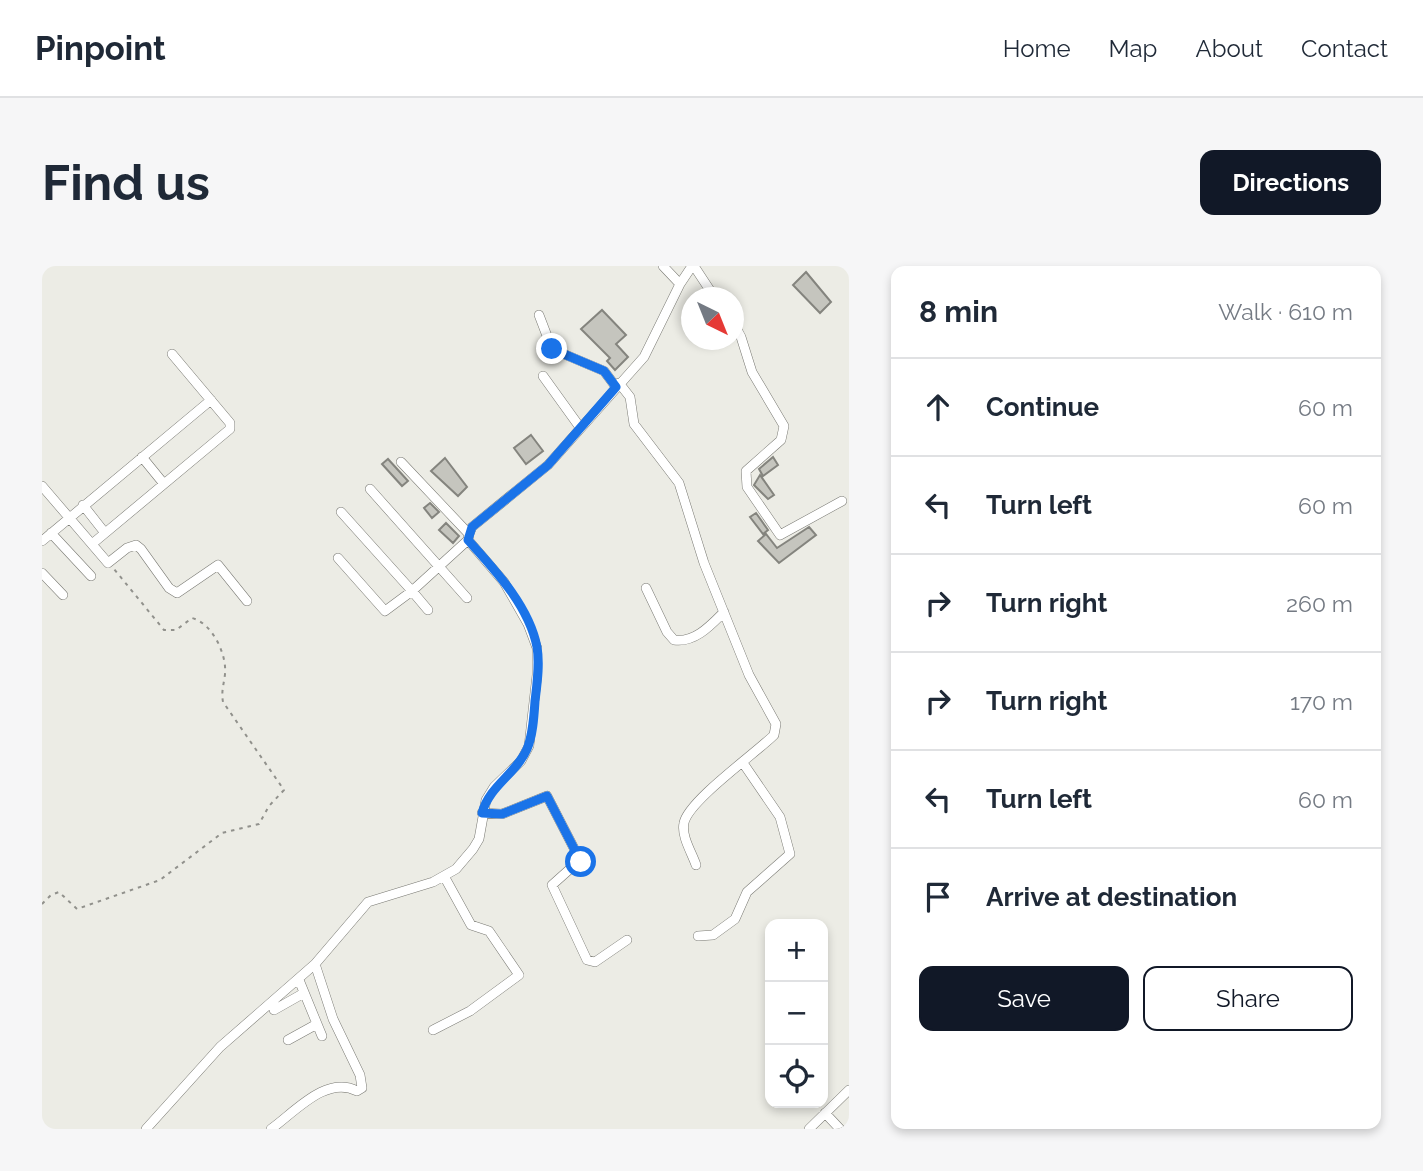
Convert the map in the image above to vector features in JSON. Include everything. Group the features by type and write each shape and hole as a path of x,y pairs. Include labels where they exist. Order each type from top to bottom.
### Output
{"street":[{"path":"663,266 680,284"},
{"path":"338,558 385,611 440,567 469,537 472,527 548,465 579,426 648,351 680,284 693,266 707,287"},
{"path":"539,315 552,349 604,371 630,397 634,424 679,483 724,612 759,697 776,724 774,735 685,818 684,829 696,865"},
{"path":"744,347 752,372 784,426 781,440 746,471 747,487 780,535 842,500"},
{"path":"92,544 230,429 230,423 172,354"},
{"path":"543,376 579,426"},
{"path":"42,541 211,400"},
{"path":"142,457 164,484"},
{"path":"146,1129 220,1047 315,964 368,902 444,876 456,869 479,839 482,813 494,787 521,761 529,746 537,675 537,648 528,624 504,582 469,537 401,463"},
{"path":"42,486 108,563 135,545 141,549 169,588 177,593 218,565 247,601"},
{"path":"370,489 467,598"},
{"path":"83,505 105,533"},
{"path":"341,512 428,610"},
{"path":"51,533 91,576"},
{"path":"42,573 63,595"},
{"path":"646,588 667,632 674,640 689,639 704,631 724,612"},
{"path":"698,936 713,935 735,919 747,892 790,854 780,817 743,763"},
{"path":"482,813 502,814 547,796 580,860 552,885 587,960 595,962 628,940"},
{"path":"433,1030 470,1011 519,975 489,931 471,925 444,876"},
{"path":"271,1129 331,1086 346,1085 357,1091 362,1088 360,1075 333,1019 315,964"},
{"path":"299,980 322,1036"},
{"path":"274,1010 304,993"},
{"path":"288,1040 317,1024"},
{"path":"809,1129 849,1090"},
{"path":"825,1113 840,1129"}],"path":[{"path":"42,904 51,895 59,892 77,909 160,880 222,833 259,824 284,790 223,702 222,689 226,670 210,629 192,618 176,630 164,630 108,563"}],"building":[{"path":"806,272 831,302 820,313 793,285"},
{"path":"602,310 626,335 616,344 628,357 615,370 607,361 610,358 581,329"},
{"path":"531,435 543,451 526,464 514,448"},
{"path":"773,457 778,465 763,476 759,469"},
{"path":"445,458 467,487 458,496 431,471"},
{"path":"388,459 408,481 402,486 382,464"},
{"path":"760,475 774,495 768,499 754,485"},
{"path":"430,503 439,512 432,518 424,508"},
{"path":"756,513 768,530 763,534 750,517"},
{"path":"446,523 459,536 453,543 439,530"},
{"path":"809,527 816,535 779,563 758,541 766,534 777,548"}],"route":[{"path":"552,349 560,355 578,359 604,371 616,387 579,426 548,465 472,527 469,534 468,540 504,582 518,605 537,648 537,675 529,746 521,761 494,787 482,813 493,816 502,814 543,795 547,796 581,862"}]}
